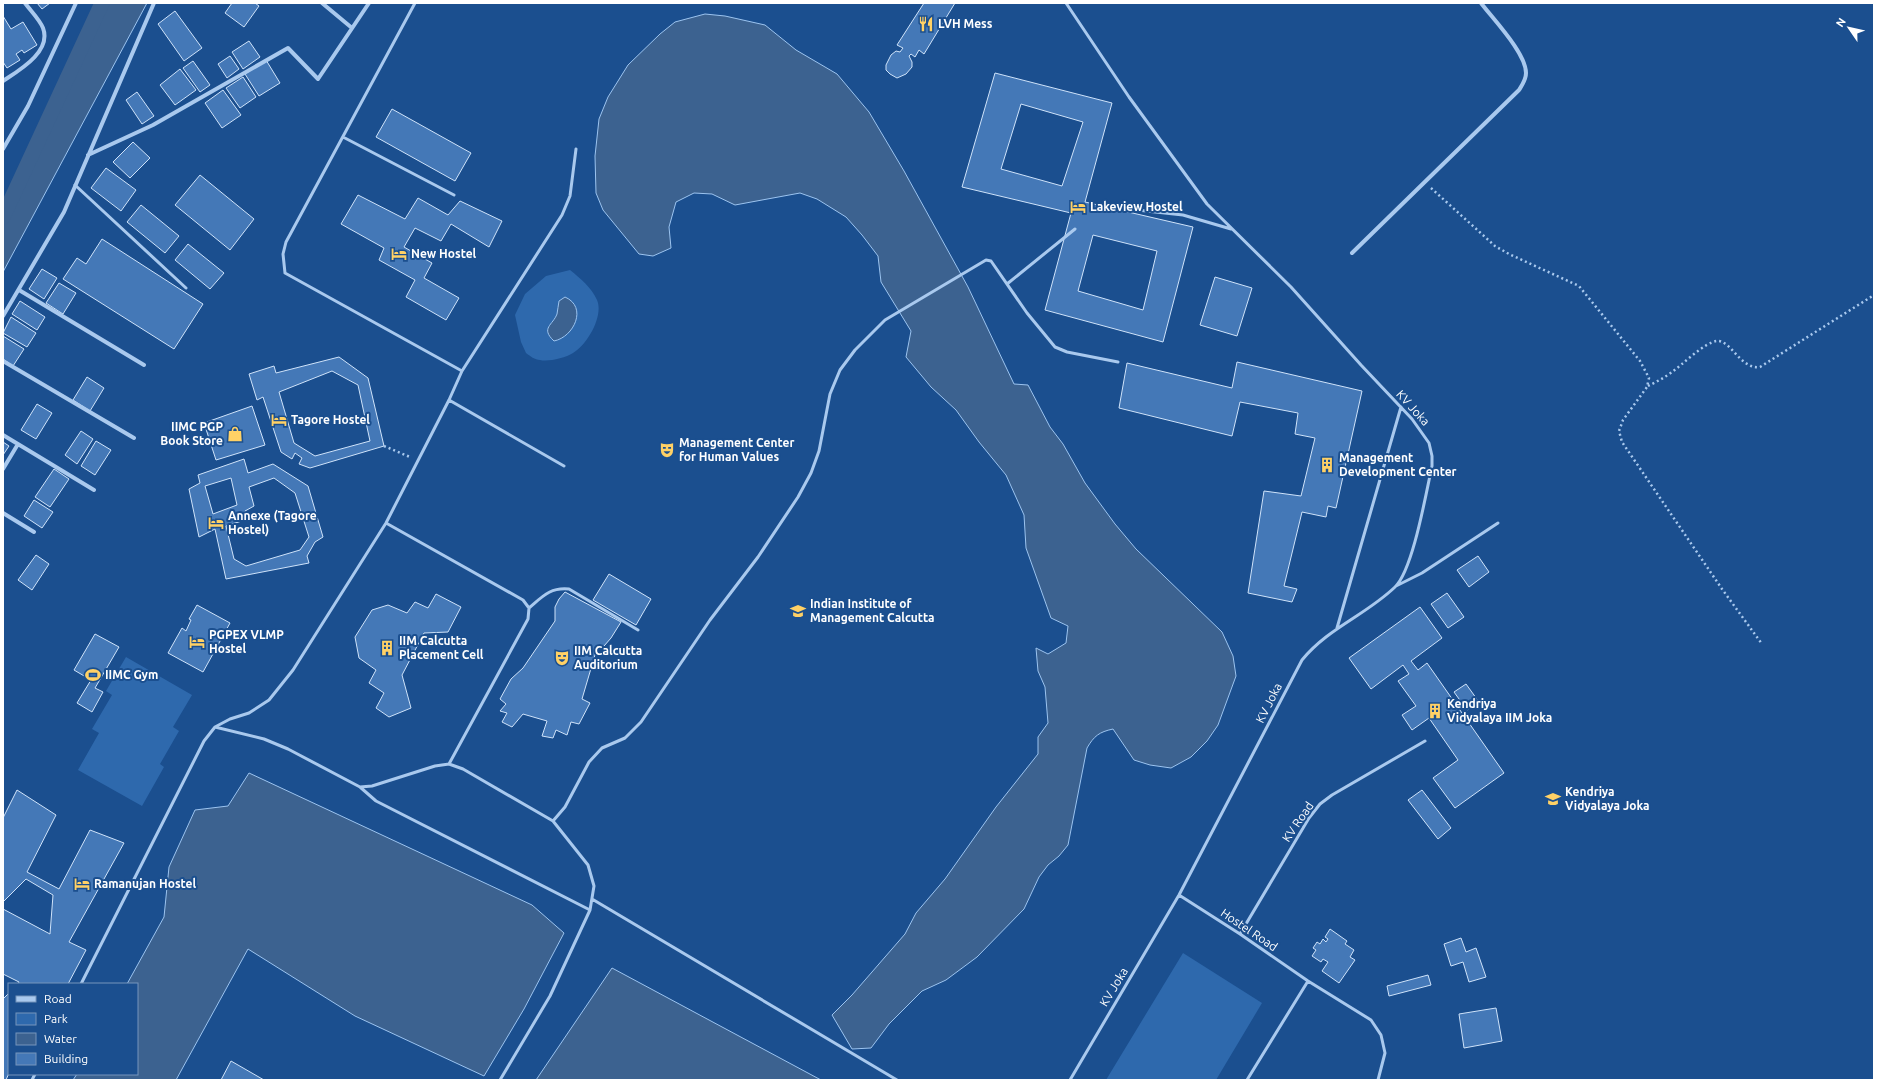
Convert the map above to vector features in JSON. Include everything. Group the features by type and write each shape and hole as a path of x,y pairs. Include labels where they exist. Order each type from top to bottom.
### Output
{"street":[{"path":"3,81 31,62 44,40 43,28 25,3"},
{"path":"3,149 28,106 76,3"},
{"path":"3,316 64,212 154,3"},
{"path":"322,3 352,28"},
{"path":"88,155 153,125 288,48 318,79 369,3"},
{"path":"1352,253 1519,90 1524,83 1526,73 1524,63 1516,48 1481,3"},
{"path":"19,290 144,365"},
{"path":"3,361 134,438"},
{"path":"3,435 94,490"},
{"path":"3,469 18,444"},
{"path":"3,513 34,532"}],"lane":[{"path":"415,3 286,242 283,254 285,273 462,371"},
{"name":"KV Joka","path":"1066,3 1129,97 1207,204 1291,288 1361,366 1412,418 1429,443 1432,466 1408,564 1396,586 1366,610 1337,628 1314,646 1302,660 1179,895 1070,1080"},
{"path":"343,137 454,195"},
{"path":"82,983 204,741 215,727 230,719 249,713 269,700 293,670 386,523 449,400 462,371 562,215 570,196 576,149"},
{"path":"75,185 186,288"},
{"path":"1128,209 1183,215 1232,229"},
{"path":"1007,284 1075,229"},
{"path":"553,821 565,807 589,762 602,748 625,738 641,722 710,620 758,557 798,497 811,473 819,450 830,394 840,370 855,350 886,320 986,260 991,261 1027,313 1055,347 1067,352 1118,362"},
{"path":"449,400 564,466"},
{"path":"1337,628 1401,407"},
{"path":"386,523 523,600 529,608 528,619 450,764"},
{"path":"1396,586 1422,573 1498,523"},
{"path":"529,608 549,592 560,588 569,589 638,630"},
{"path":"215,727 270,742 288,749 360,787 376,801 590,910"},
{"name":"KV Road","path":"1240,934 1309,818 1320,804 1332,795 1425,741"},
{"path":"360,787 372,786 435,766 450,764 463,769 553,821 588,865 594,886 590,910 550,996 500,1080"},
{"name":"Hostel Road","path":"1179,895 1240,934 1308,981 1371,1020 1381,1035 1385,1053 1378,1080"},
{"path":"592,899 896,1080"},
{"path":"1247,1080 1308,981"}],"path":[{"path":"1425,182 1495,246 1509,254 1579,286 1640,361 1649,378 1647,387"},
{"path":"1762,644 1722,589 1622,442 1619,431 1623,420 1647,387 1670,373 1710,343 1718,340 1724,343 1749,365 1756,368 1760,367 1874,295"},
{"path":"384,446 418,460"}],"green space":[{"path":"570,270 589,287 597,300 599,307 593,330 584,344 573,353 552,360 533,358 526,353 521,342 515,315 525,294 546,276"},
{"path":"126,657 192,695 173,727 179,731 160,764 164,767 142,806 78,770 99,733 92,729 112,695 106,691"},
{"path":"1183,953 1262,1003 1216,1080 1106,1080"}],"water":[{"path":"108,3 147,3 3,272 3,208 32,165"},
{"path":"705,14 725,16 765,25 796,50 837,74 869,112 904,171 968,287 1014,384 1028,385 1050,427 1063,444 1085,483 1115,524 1136,549 1222,632 1233,656 1236,676 1218,725 1207,741 1191,757 1171,768 1150,765 1134,760 1113,729 1100,733 1092,740 1087,748 1068,845 1059,856 1048,865 1039,877 1024,909 977,957 946,980 922,991 889,1024 871,1048 852,1049 832,1015 852,995 905,934 916,913 945,879 996,807 1038,754 1038,737 1048,723 1045,687 1038,671 1036,648 1048,654 1066,643 1068,626 1051,618 1026,548 1024,515 1006,475 979,442 956,410 931,387 906,357 911,331 881,282 878,256 846,217 817,199 800,193 735,205 712,194 694,193 676,202 669,227 671,248 653,256 639,254 603,210 596,193 595,156 599,119 608,97 628,65 660,34 675,22"},
{"path":"565,297 572,302 576,308 576,321 567,334 554,341 550,337 548,330 557,314 559,301"},
{"path":"249,773 532,905 564,933 524,1009 484,1076 355,1016 248,949 176,1080 73,1080 76,1075 138,1075 138,983 128,983 164,917 169,867 195,810 228,806"},
{"path":"612,968 821,1080 536,1080"}],"building":[{"path":"37,3 50,3 42,9"},
{"path":"232,3 255,3 259,6 244,27 225,13"},
{"name":"LVH Mess","path":"924,3 955,3 924,54 919,50 915,57 911,54 909,56 912,62 912,67 906,74 897,78 886,70 886,65 891,55 896,51 900,52 903,48 897,45"},
{"path":"175,11 202,48 184,61 158,24"},
{"path":"3,16 11,29 23,22 37,45 24,53 22,50 16,54 20,60 7,68 3,62"},
{"path":"249,41 260,57 243,69 232,52"},
{"path":"230,56 239,69 227,78 218,64"},
{"path":"266,60 280,83 259,96 245,74"},
{"path":"193,61 210,85 200,92 183,68"},
{"path":"180,69 196,90 175,105 160,85"},
{"name":"Lakeview Hostel","path":"995,73 1112,103 1085,202 1193,227 1163,342 1045,310 1071,213 962,187","holes":["1021,104 1083,122 1062,186 1001,169","1093,235 1157,251 1143,310 1078,291"]},
{"path":"243,77 256,97 240,108 226,88"},
{"path":"223,90 241,115 222,128 205,103"},
{"path":"137,92 154,116 142,124 126,100"},
{"path":"392,109 471,153 455,181 376,137"},
{"path":"133,142 150,158 130,178 113,162"},
{"path":"106,168 136,190 121,211 91,188"},
{"path":"200,175 254,219 230,250 175,205"},
{"name":"New Hostel","path":"358,195 405,219 418,198 448,215 460,201 502,221 489,247 451,224 441,241 415,228 404,247 432,263 424,278 459,298 446,320 406,297 415,280 379,260 384,248 341,224"},
{"path":"141,205 179,236 165,253 127,222"},
{"path":"102,239 203,304 174,349 63,279 77,258 86,264"},
{"path":"188,244 224,273 210,289 175,260"},
{"path":"42,269 57,278 44,299 29,289"},
{"path":"1215,277 1252,288 1237,336 1200,325"},
{"path":"59,283 76,293 63,314 46,303"},
{"path":"20,301 45,317 37,330 12,314"},
{"path":"11,317 36,333 27,347 3,333"},
{"path":"3,336 24,349 13,366 3,359"},
{"name":"Tagore Hostel","path":"339,357 368,378 384,446 310,468 299,464 302,458 295,453 292,459 281,452 263,397 257,400 249,374 274,366 276,373","holes":["332,371 358,385 370,441 315,456 294,443 279,392"]},
{"name":"Management Development Center","path":"1237,362 1362,391 1336,508 1328,506 1326,517 1302,512 1284,586 1297,589 1292,602 1248,593 1264,491 1301,496 1315,438 1295,434 1298,413 1240,402 1232,436 1119,408 1127,363 1232,388"},
{"path":"87,377 104,388 90,411 73,400"},
{"path":"37,404 52,413 36,439 21,430"},
{"name":"IIMC PGP Book Store","path":"252,406 265,445 216,460 204,423"},
{"path":"81,431 93,439 77,464 65,455"},
{"path":"96,441 111,450 95,475 81,466"},
{"path":"3,442 9,446 3,455"},
{"name":"Annexe (Tagore Hostel)","path":"244,459 248,473 273,464 308,486 323,537 315,542 307,556 309,563 226,579 215,529 199,537 189,489 200,483 198,475","holes":["231,478 237,505 213,514 205,486","274,478 295,493 309,537 300,550 246,566 234,559 226,526 248,519 245,511 254,506 249,487"]},
{"path":"54,469 69,479 50,507 35,497"},
{"path":"34,500 53,512 42,528 24,516"},
{"path":"36,555 49,564 32,590 18,580"},
{"path":"1478,556 1489,572 1469,587 1457,570"},
{"path":"609,574 651,599 636,625 593,600"},
{"name":"IIM Calcutta Auditorium","path":"565,592 621,622 604,646 597,648 582,699 590,703 579,724 571,722 567,735 556,730 553,738 542,736 547,721 523,714 512,727 502,722 507,713 500,711 506,704 500,699 511,679 523,668 555,621 555,607"},
{"path":"1447,593 1464,617 1448,628 1431,604"},
{"name":"IIM Calcutta Placement Cell","path":"436,594 461,607 448,632 424,633 402,675 411,708 389,717 376,708 384,693 369,683 376,670 359,658 355,637 372,610 388,605 407,613 415,602 428,608"},
{"name":"PGPEX VLMP Hostel","path":"197,605 230,623 203,672 168,653 182,628 186,631 191,620 189,619"},
{"name":"Kendriya Vidyalaya IIM Joka","path":"1420,607 1442,638 1411,661 1418,670 1427,663 1504,773 1455,808 1433,778 1458,760 1429,718 1412,730 1402,715 1416,706 1398,681 1409,674 1403,665 1371,689 1349,658"},
{"name":"IIMC Gym","path":"95,634 119,647 95,688 103,692 92,712 77,703 91,680 74,670"},
{"path":"1466,684 1479,702 1467,710 1454,692"},
{"name":"Ramanujan Hostel","path":"17,790 56,815 27,872 59,889 90,830 124,843 69,942 86,950 69,983 18,983 3,974 3,909 50,934 53,895 26,879 3,902 3,818"},
{"path":"1422,790 1451,828 1438,839 1408,800"},
{"path":"1330,929 1347,941 1345,944 1354,950 1350,957 1355,960 1339,983 1322,971 1328,962 1323,959 1321,962 1312,956 1316,950 1313,948 1317,942 1320,944 1323,939 1326,942 1328,939 1325,937"},
{"path":"1461,938 1466,952 1476,948 1486,977 1469,982 1463,962 1451,966 1444,944"},
{"path":"1428,975 1431,985 1389,996 1387,986"},
{"path":"8,994 8,1075 6,1080 3,1080 3,999"},
{"path":"1496,1008 1502,1041 1464,1048 1459,1014"},
{"path":"231,1061 264,1080 221,1080"}],"waterway":[{"path":"3,217 102,3"}],"place":[{"name":"LVH Mess","path":"926,24"},
{"name":"Lakeview Hostel","path":"1078,207"},
{"name":"New Hostel","path":"399,254"},
{"name":"Tagore Hostel","path":"279,420"},
{"name":"IIMC PGP Book Store","path":"235,434"},
{"name":"Management Center for Human Values","path":"667,450"},
{"name":"Management Development Center","path":"1327,465"},
{"name":"Annexe (Tagore Hostel)","path":"216,523"},
{"name":"Indian Institute of Management Calcutta","path":"798,611"},
{"name":"PGPEX VLMP Hostel","path":"197,642"},
{"name":"IIM Calcutta Placement Cell","path":"387,648"},
{"name":"IIM Calcutta Auditorium","path":"562,658"},
{"name":"IIMC Gym","path":"93,675"},
{"name":"Kendriya Vidyalaya IIM Joka","path":"1435,711"},
{"name":"Kendriya Vidyalaya Joka","path":"1553,799"},
{"name":"Ramanujan Hostel","path":"82,884"}]}
